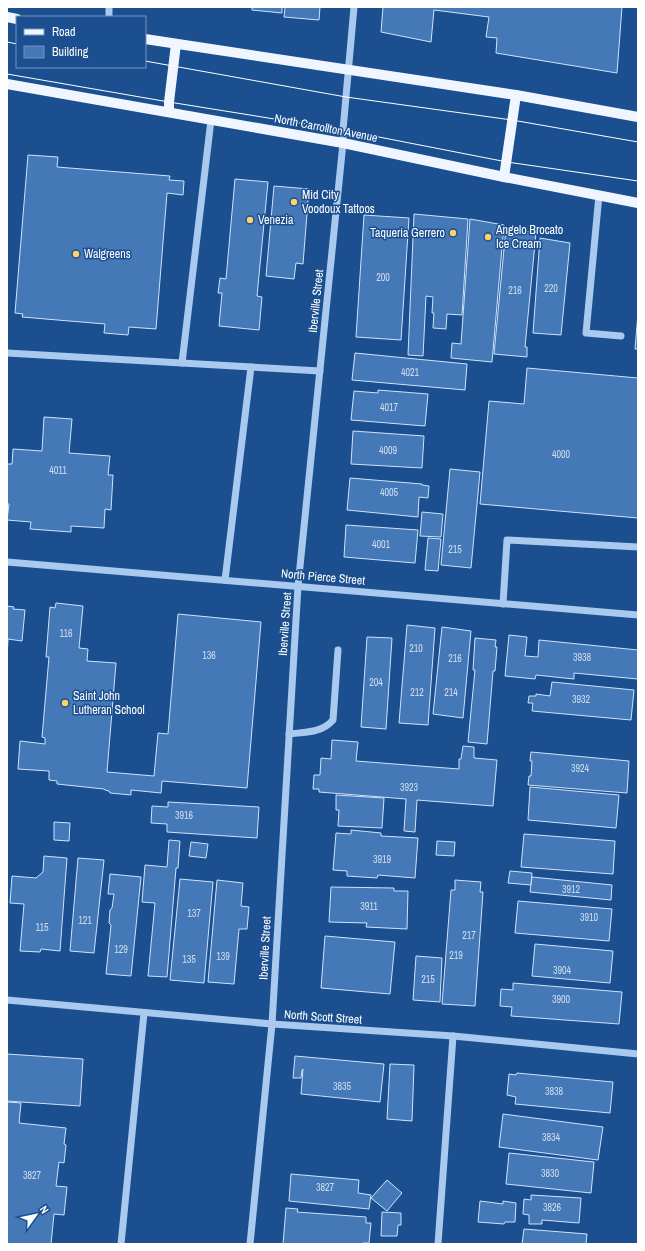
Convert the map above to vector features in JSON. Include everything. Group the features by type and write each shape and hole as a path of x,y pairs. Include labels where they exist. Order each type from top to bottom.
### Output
{"main road":[{"path":"146,39 516,95 638,117"},
{"path":"169,112 176,44"},
{"name":"North Carrollton Avenue","path":"7,84 343,143 504,177 638,203"},
{"path":"504,177 516,95"}],"street":[{"name":"Iberville Street","path":"250,1244 272,1024 298,586 343,143 354,7"},
{"path":"182,364 211,120"},
{"path":"599,195 586,332 621,336"},
{"path":"7,353 320,372"},
{"path":"225,580 251,367"},
{"path":"503,604 507,540 638,547"},
{"name":"North Pierce Street","path":"7,562 638,615"},
{"path":"289,734 320,730 329,725 333,720 338,650"},
{"name":"North Scott Street","path":"7,1000 272,1024 453,1036 638,1054"},
{"path":"121,1244 144,1012"},
{"path":"438,1244 453,1036"}],"building":[{"path":"252,7 282,7 282,13 252,10"},
{"path":"285,7 320,7 319,20 284,17"},
{"path":"383,7 622,7 617,73 496,53 497,38 486,37 489,17 434,10 431,42 381,32"},
{"path":"28,155 58,157 57,167 170,176 169,180 184,181 183,195 167,193 156,329 129,327 128,335 104,333 105,324 22,317 23,314 15,313"},
{"path":"235,179 268,182 257,296 262,297 259,330 219,326 222,293 218,293 220,278 226,279"},
{"path":"274,186 309,189 303,264 296,263 294,279 266,276"},
{"path":"414,214 468,219 462,315 447,314 446,329 433,328 433,297 426,296 423,356 408,355"},
{"path":"364,215 409,218 401,340 356,337"},
{"path":"470,219 504,225 492,362 451,358 452,343 461,344"},
{"path":"506,228 536,233 525,347 527,347 527,357 494,354"},
{"path":"540,238 570,243 561,335 533,333"},
{"path":"638,313 638,349 635,349"},
{"path":"355,353 467,364 465,390 352,380"},
{"path":"527,368 638,378 638,518 480,504 489,401 524,404"},
{"path":"378,390 428,394 425,426 351,420 354,391 378,393"},
{"path":"44,417 72,419 69,453 110,456 108,475 113,475 111,510 105,509 104,528 71,526 71,532 30,529 31,522 7,520 9,504 7,504 7,464 12,464 13,449 42,451"},
{"path":"353,431 424,436 422,468 351,464"},
{"path":"450,469 480,472 471,568 441,565"},
{"path":"350,478 422,484 429,486 428,498 419,497 418,517 347,510"},
{"path":"422,512 443,514 441,537 420,536"},
{"path":"346,525 418,530 415,563 344,557"},
{"path":"428,538 441,539 438,571 425,570"},
{"path":"56,603 83,606 79,648 88,649 87,661 116,663 107,772 154,776 158,733 168,734 178,614 261,622 247,788 162,781 161,793 131,790 131,795 110,793 104,789 57,784 57,781 49,780 49,771 18,769 20,741 45,744 45,738 42,737 49,657 46,657 50,607 55,608"},
{"path":"7,606 14,607 13,609 25,610 22,641 8,639 7,658"},
{"path":"407,625 435,628 428,725 399,723"},
{"path":"442,627 471,631 463,718 433,714"},
{"path":"509,635 527,637 525,656 538,657 539,640 638,650 638,679 574,673 574,679 536,675 535,679 505,676"},
{"path":"367,637 392,638 386,729 361,727"},
{"path":"475,638 496,640 495,647 497,647 495,671 493,671 487,744 468,742 475,670 473,670"},
{"path":"552,682 634,690 631,720 532,711 533,703 528,703 529,696 536,696 536,694 550,696"},
{"path":"332,740 358,742 356,761 459,769 459,759 461,759 463,746 474,747 474,758 497,760 493,806 417,800 415,832 404,831 406,799 319,792 319,789 313,789 314,775 320,775 321,758 331,759"},
{"path":"531,752 629,761 627,793 528,785 529,776 531,776"},
{"path":"530,787 619,795 616,828 528,820"},
{"path":"336,795 384,798 382,828 338,826 339,810 336,810"},
{"path":"168,802 259,807 257,838 167,832 167,824 151,823 152,806 168,807"},
{"path":"54,822 70,823 69,841 54,840"},
{"path":"351,830 381,833 381,836 418,838 415,878 378,875 377,878 347,876 347,871 333,870 336,833 351,834"},
{"path":"524,834 615,841 613,874 521,867"},
{"path":"169,840 180,841 178,868 176,868 167,977 148,976 155,903 142,902 145,865 167,867"},
{"path":"437,841 455,842 454,856 436,855"},
{"path":"191,842 208,844 206,858 189,856"},
{"path":"44,856 67,858 60,951 41,949 40,952 20,951 24,904 10,903 12,876 36,878 43,872"},
{"path":"78,858 104,860 94,953 70,951"},
{"path":"510,871 532,873 531,885 508,883"},
{"path":"110,874 141,877 131,976 106,974 111,925 109,923 110,910 112,908 114,894 108,894"},
{"path":"532,877 612,885 611,900 530,892"},
{"path":"180,879 213,882 204,983 170,980"},
{"path":"217,880 243,883 241,906 249,907 247,929 239,929 234,984 208,982"},
{"path":"455,880 481,882 480,892 483,892 475,1006 442,1004 451,890 455,890"},
{"path":"331,887 394,888 394,891 408,891 407,929 366,927 367,923 329,922"},
{"path":"518,901 612,909 609,941 515,933"},
{"path":"325,936 395,942 390,994 321,988"},
{"path":"535,944 613,951 610,983 532,976"},
{"path":"416,956 442,958 440,1002 413,1000"},
{"path":"513,983 622,992 619,1024 511,1016 512,1007 500,1006 501,989 513,990"},
{"path":"7,1054 83,1059 80,1106 7,1101"},
{"path":"295,1056 384,1064 380,1102 301,1094 303,1069 301,1078 293,1078"},
{"path":"390,1064 414,1065 412,1121 387,1119"},
{"path":"517,1073 613,1082 610,1113 515,1104 516,1097 507,1095 509,1074 516,1075"},
{"path":"7,1102 21,1103 19,1123 66,1128 64,1163 59,1162 56,1186 67,1187 64,1215 54,1214 51,1244 7,1244"},
{"path":"503,1114 603,1127 598,1160 499,1147"},
{"path":"509,1153 594,1162 591,1193 506,1184"},
{"path":"291,1174 359,1180 358,1193 371,1195 369,1209 289,1201"},
{"path":"387,1180 402,1193 387,1211 371,1198"},
{"path":"531,1195 581,1198 579,1223 542,1220 542,1224 529,1224 529,1215 523,1214 524,1199 531,1200"},
{"path":"480,1201 503,1204 503,1201 516,1203 515,1222 505,1222 504,1224 478,1222"},
{"path":"286,1208 298,1209 297,1212 366,1217 366,1223 371,1223 369,1243 283,1244"},
{"path":"382,1212 401,1213 401,1225 398,1225 397,1236 381,1236"},
{"path":"524,1229 587,1234 586,1244 522,1244"}],"tram line":[{"path":"7,42 16,44"},
{"path":"146,61 346,97 512,120 638,142"},
{"path":"7,74 343,130 507,162 638,181"}],"place":[{"name":"Mid City Voodoux Tattoos","path":"294,202"},
{"name":"Venezia","path":"250,220"},
{"name":"Taqueria Gerrero","path":"453,233"},
{"name":"Angelo Brocato Ice Cream","path":"488,237"},
{"name":"Walgreens","path":"76,254"},
{"name":"Saint John Lutheran School","path":"65,703"}]}
